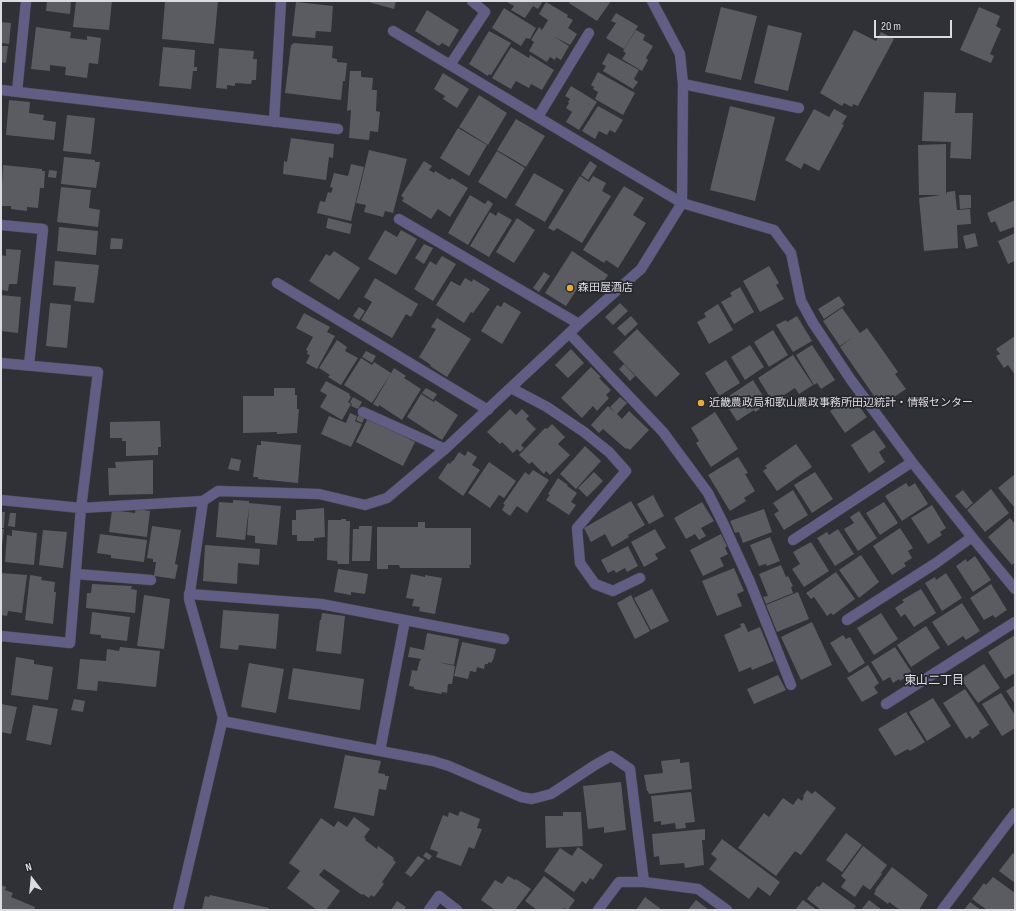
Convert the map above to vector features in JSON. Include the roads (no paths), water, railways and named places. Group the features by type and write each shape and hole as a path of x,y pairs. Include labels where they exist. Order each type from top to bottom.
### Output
{"street":[{"path":"18,92 26,1"},
{"path":"274,122 280,1"},
{"path":"450,65 485,12 472,1"},
{"path":"1,500 81,508 203,501 218,490 319,494 365,505 387,498 445,449 569,333 641,269 682,203 682,84 680,54 652,1"},
{"path":"394,31 682,203 774,230 791,253 801,301 813,324 851,380 912,462 1015,589"},
{"path":"538,117 589,33"},
{"path":"682,84 799,108"},
{"path":"1,90 338,129"},
{"path":"399,219 579,324"},
{"path":"1,225 43,229 30,365"},
{"path":"277,283 488,410"},
{"path":"569,333 663,432 708,493 750,582 791,685"},
{"path":"1,363 98,372 81,508 70,643 1,636"},
{"path":"511,388 547,408 584,432 609,452 626,471 577,528 580,563 595,584 613,591 640,578"},
{"path":"363,412 445,449"},
{"path":"793,540 912,462"},
{"path":"178,910 223,718 189,599 203,501"},
{"path":"847,620 936,563 972,537"},
{"path":"76,574 151,580"},
{"path":"190,594 321,604 504,639"},
{"path":"380,751 405,620"},
{"path":"886,704 1015,622"},
{"path":"222,721 433,761 521,797 532,799 552,794 611,756 630,769 644,882"},
{"path":"942,910 1015,813"},
{"path":"598,910 618,882 644,882 698,889 727,910"},
{"path":"429,910 439,896 456,910"}],"place":[{"name":"森田屋酒店","path":"570,288"},
{"name":"近畿農政局和歌山農政事務所田辺統計・情報センター","path":"701,403"}],"district":[{"name":"東山二丁目","path":"934,681"}]}
